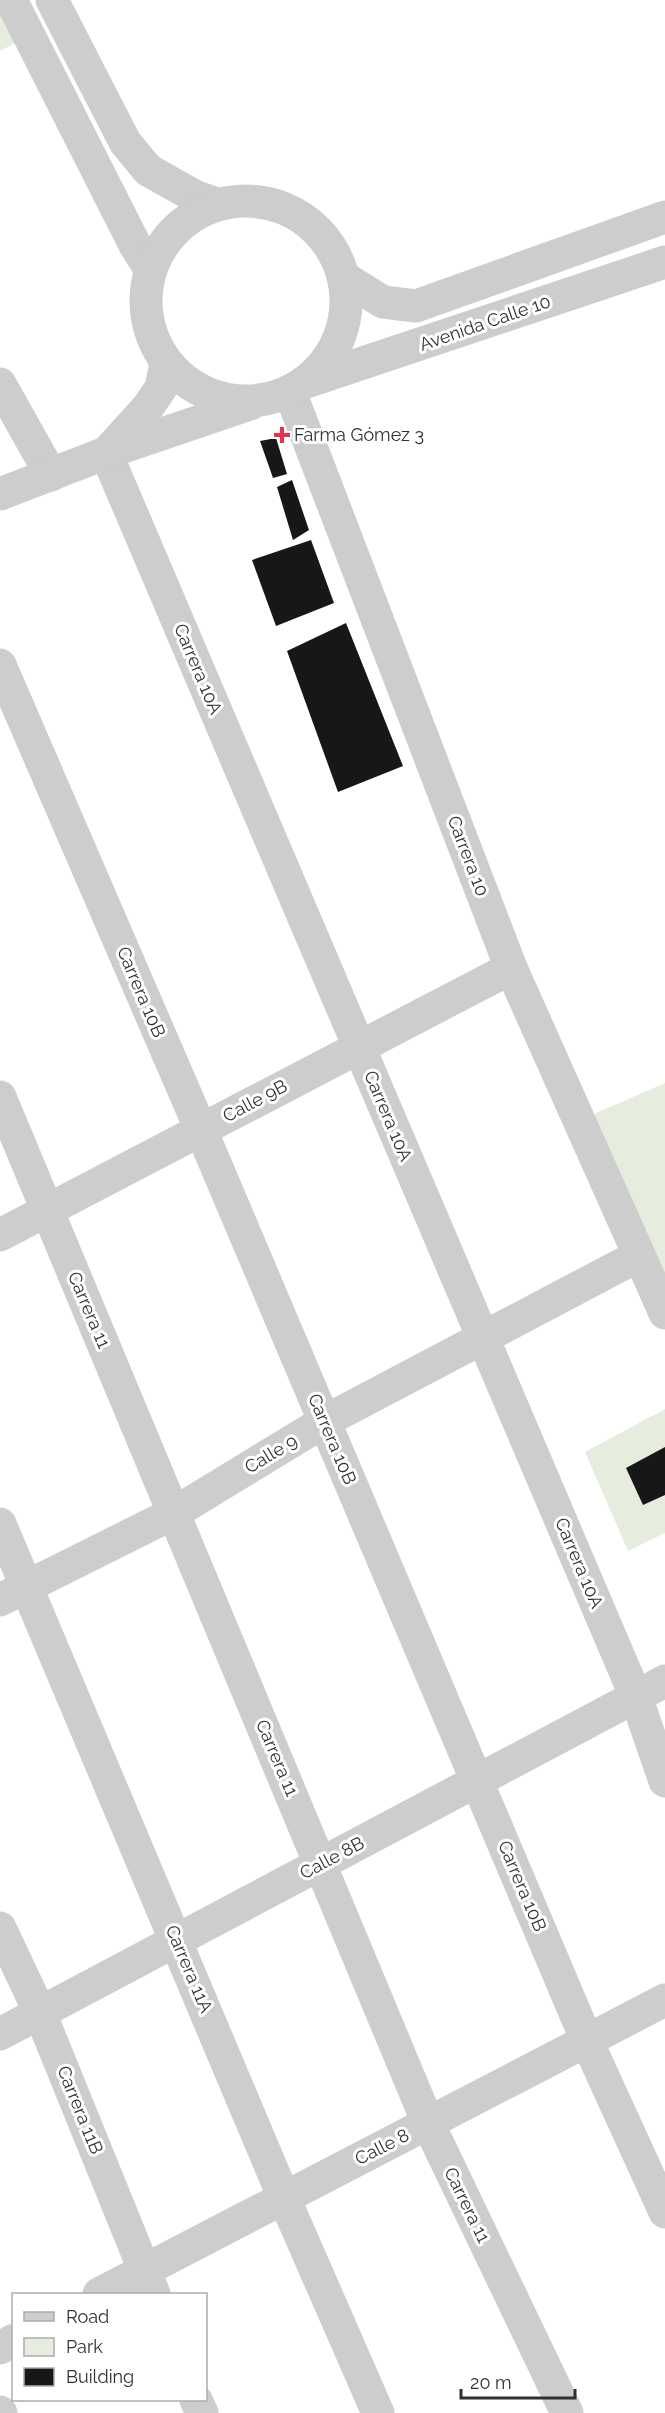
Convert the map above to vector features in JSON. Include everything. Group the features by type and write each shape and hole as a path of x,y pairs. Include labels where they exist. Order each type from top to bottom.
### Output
{"street":[{"path":"11,0 135,245 150,269"},
{"path":"52,0 125,142 148,170 196,197 218,204"},
{"path":"0,494 106,453 257,401 297,387 325,362 340,336 346,306 343,277 330,247 309,223 281,207 250,200 218,204 189,218 165,240 150,269 145,302 151,334 166,363 191,386 223,400 257,401"},
{"path":"343,277 383,302 416,306 665,217"},
{"name":"Avenida Calle 10","path":"297,387 665,262"},
{"path":"106,453 148,407 161,388 166,363"},
{"path":"0,384 51,475"},
{"name":"Carrera 10","path":"297,387 511,968 665,1313"},
{"name":"Carrera 10A","path":"106,453 636,1697 665,1781"},
{"name":"Carrera 10B","path":"0,665 201,1130 587,2042 665,2212"},
{"name":"Calle 9B","path":"0,1235 511,968"},
{"name":"Carrera 11","path":"0,1097 428,2124 567,2413"},
{"name":"Calle 9","path":"13,1593 174,1513 325,1421 638,1256"},
{"name":"Carrera 11A","path":"0,1524 13,1593 177,1940 284,2198 378,2413"},
{"name":"Calle 8B","path":"0,2034 665,1681"},
{"name":"Carrera 11B","path":"0,1928 40,2013 149,2282"},
{"name":"Calle 8","path":"107,2293 149,2282 284,2198 665,2000"}],"green space":[{"path":"0,2 21,40 0,51"},
{"path":"665,1083 665,1273 594,1114"},
{"path":"665,1409 665,1533 628,1551 585,1452"}],"building":[{"path":"276,438 287,474 273,478 260,441"},
{"path":"292,480 309,530 293,540 277,487"},
{"path":"311,540 334,603 276,626 252,560"},
{"path":"346,623 403,766 338,792 287,651"},
{"path":"665,1447 665,1495 643,1505 626,1468"}],"place":[{"name":"Farma Gómez 3","path":"282,435"}]}
